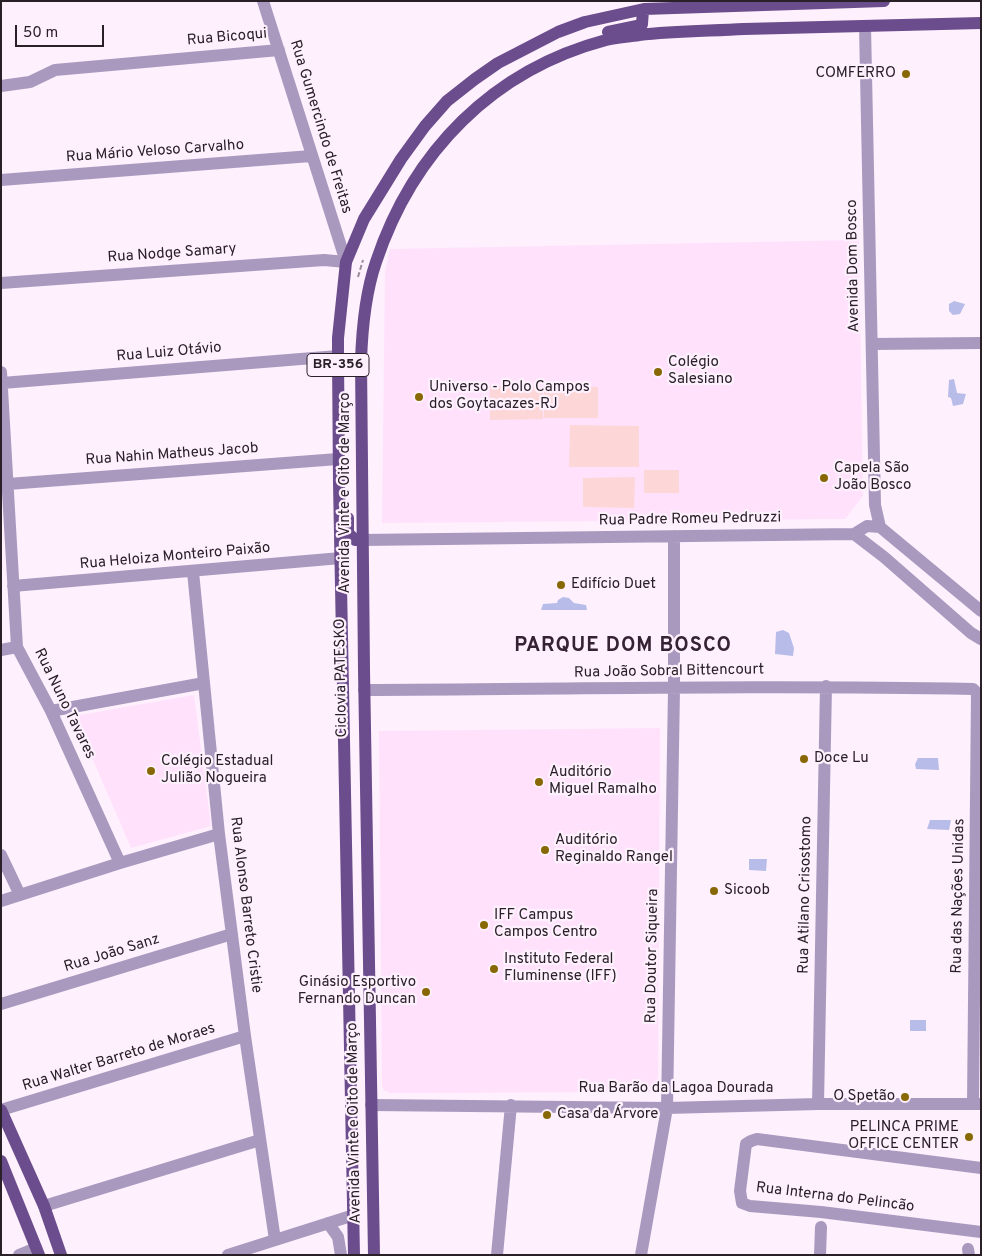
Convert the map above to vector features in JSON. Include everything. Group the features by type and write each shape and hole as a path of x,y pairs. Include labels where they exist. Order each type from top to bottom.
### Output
{"main road":[{"name":"Avenida Vinte e Oito de Março","path":"354,1255 338,459 338,338 346,262 364,219 382,188 425,126 447,101 498,63 558,32 642,5 884,1"},
{"path":"540,65 550,53 608,32 642,24 642,5"},
{"name":"Avenida Vinte e Oito de Março","path":"374,1255 362,540 362,330 366,299 375,262 401,203 416,176 446,137 458,123 482,102 540,65 564,54 608,39 689,31 981,23"},
{"path":"338,435 345,449 348,533 355,540 362,540"},
{"path":"341,558 353,559 357,566 358,662 364,670"},
{"path":"350,1004 356,1031 359,1093 363,1102 371,1105"},
{"path":"1,1110 44,1206 61,1255"},
{"path":"1,1161 38,1253"}],"street":[{"name":"Rua Gumercindo de Freitas","path":"266,2 311,156 346,262"},
{"name":"Avenida Dom Bosco","path":"865,26 875,505 873,526"},
{"name":"Rua Bicoqui","path":"1,86 30,82 55,70 279,50"},
{"name":"Rua Mário Veloso Carvalho","path":"1,180 311,156"},
{"name":"Rua Nodge Samary","path":"1,283 324,260 346,262"},
{"path":"872,344 981,343"},
{"name":"Rua Luiz Otávio","path":"2,378 338,356"},
{"name":"Rua Nuno Tavares","path":"2,378 3,441 8,484 17,647 51,711 120,863"},
{"name":"Rua Nahin Matheus Jacob","path":"8,484 338,459"},
{"path":"981,611 873,526 854,534 884,557 971,633 981,639"},
{"name":"Rua Padre Romeu Pedruzzi","path":"362,540 854,534"},
{"name":"Rua Doutor Siqueira","path":"641,1255 667,1108 674,689 674,536"},
{"name":"Rua Heloiza Monteiro Paixão","path":"13,586 341,558"},
{"name":"Rua Alonso Barreto Cristie","path":"194,572 219,834 245,1036 275,1240"},
{"path":"1,650 17,647"},
{"path":"51,711 204,683"},
{"name":"Rua João Sobral Bittencourt","path":"364,690 674,689 826,686 978,689"},
{"name":"Rua Atilano Crisostomo","path":"818,1104 826,686"},
{"name":"Rua das Nações Unidas","path":"977,1104 978,689"},
{"path":"1,901 219,834"},
{"path":"1,855 20,895"},
{"name":"Rua João Sanz","path":"1,1004 232,934"},
{"name":"Rua Walter Barreto de Moraes","path":"1,1110 245,1036"},
{"name":"Rua Barão da Lagoa Dourada","path":"371,1105 667,1108 818,1104 977,1104"},
{"path":"497,1255 511,1105"},
{"name":"Rua Interna do Pelincão","path":"981,1168 757,1139 746,1144 740,1191 742,1203 750,1206 821,1212 981,1232"},
{"path":"44,1206 260,1140"},
{"path":"228,1255 354,1215"},
{"path":"328,1223 338,1237 341,1255"},
{"path":"820,1255 821,1227"},
{"path":"19,1255 38,1253"}],"path":[{"path":"358,280 359,270 366,253"}],"shaded area":[{"name":"Colégio Salesiano","path":"859,240 863,496 845,519 382,523 385,272 390,249"},
{"path":"490,386 543,386 543,419 490,420"},
{"path":"544,386 598,387 598,418 544,418"},
{"path":"570,425 639,426 639,467 569,467"},
{"path":"644,470 679,470 679,493 644,493"},
{"path":"635,477 634,508 583,507 583,478"},
{"name":"Colégio Estadual Julião Nogueira","path":"194,695 211,826 131,848 74,716"},
{"name":"IFF Campus Campos Centro","path":"660,728 658,1086 656,1089 650,1092 390,1093 385,1091 382,1086 379,731"}],"water":[{"path":"954,301 965,304 960,314 953,315 949,311 949,304"},
{"path":"954,379 957,393 966,394 963,404 953,406 951,398 948,397 949,380"},
{"path":"563,597 569,598 574,603 586,605 587,610 541,610 543,604 557,603"},
{"path":"783,630 789,633 794,648 793,656 775,654 776,632"},
{"path":"918,758 938,758 939,770 916,769 915,764"},
{"path":"930,820 951,820 949,830 927,829"},
{"path":"749,859 767,859 766,871 749,870"},
{"path":"910,1020 926,1020 926,1031 910,1031"}],"place":[{"name":"COMFERRO","path":"906,74"},
{"name":"Colégio Salesiano","path":"658,372"},
{"name":"Universo - Polo Campos dos Goytacazes-RJ","path":"419,397"},
{"name":"Capela São João Bosco","path":"824,478"},
{"name":"Edifício Duet","path":"561,585"},
{"name":"Doce Lu","path":"804,759"},
{"name":"Colégio Estadual Julião Nogueira","path":"151,771"},
{"name":"Auditório Miguel Ramalho","path":"539,782"},
{"name":"Auditório Reginaldo Rangel","path":"545,850"},
{"name":"Sicoob","path":"714,891"},
{"name":"IFF Campus Campos Centro","path":"484,925"},
{"name":"Instituto Federal Fluminense (IFF)","path":"494,969"},
{"name":"Ginásio Esportivo Fernando Duncan","path":"426,992"},
{"name":"O Spetão","path":"905,1097"},
{"name":"Casa da Árvore","path":"547,1115"},
{"name":"PELINCA PRIME OFFICE CENTER","path":"969,1137"}],"district":[{"name":"PARQUE DOM BOSCO","path":"623,647"}]}
